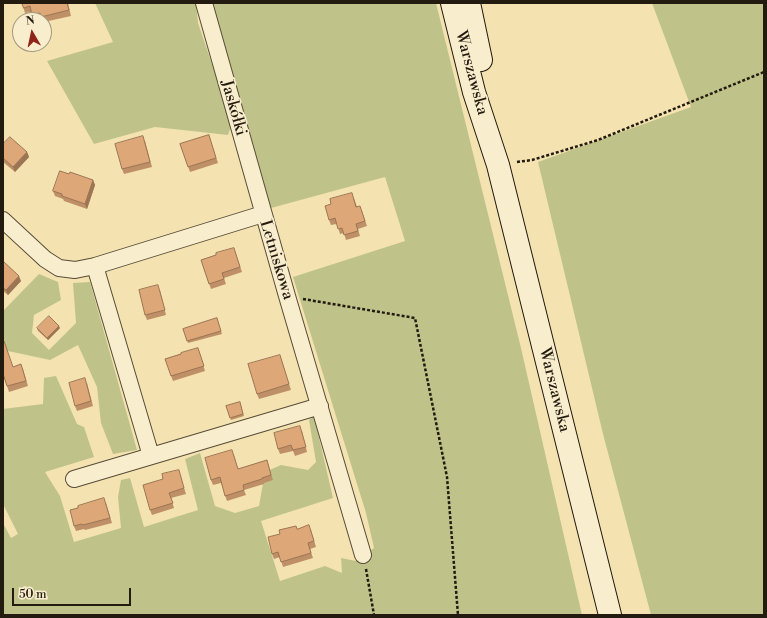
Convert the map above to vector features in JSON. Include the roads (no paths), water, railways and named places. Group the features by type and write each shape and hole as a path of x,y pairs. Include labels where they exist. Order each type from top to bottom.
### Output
{"street":[{"name":"Jaskółki","path":"204,3 263,214"},
{"name":"Warszawska","path":"452,3 474,92 498,166 610,615"},
{"name":"Warszawska","path":"469,3 487,88 498,166"},
{"name":"Letniskowa","path":"3,220 45,259 59,268 75,270 94,266 263,214 364,555"},
{"path":"94,266 151,456"},
{"path":"74,479 320,406"}]}
